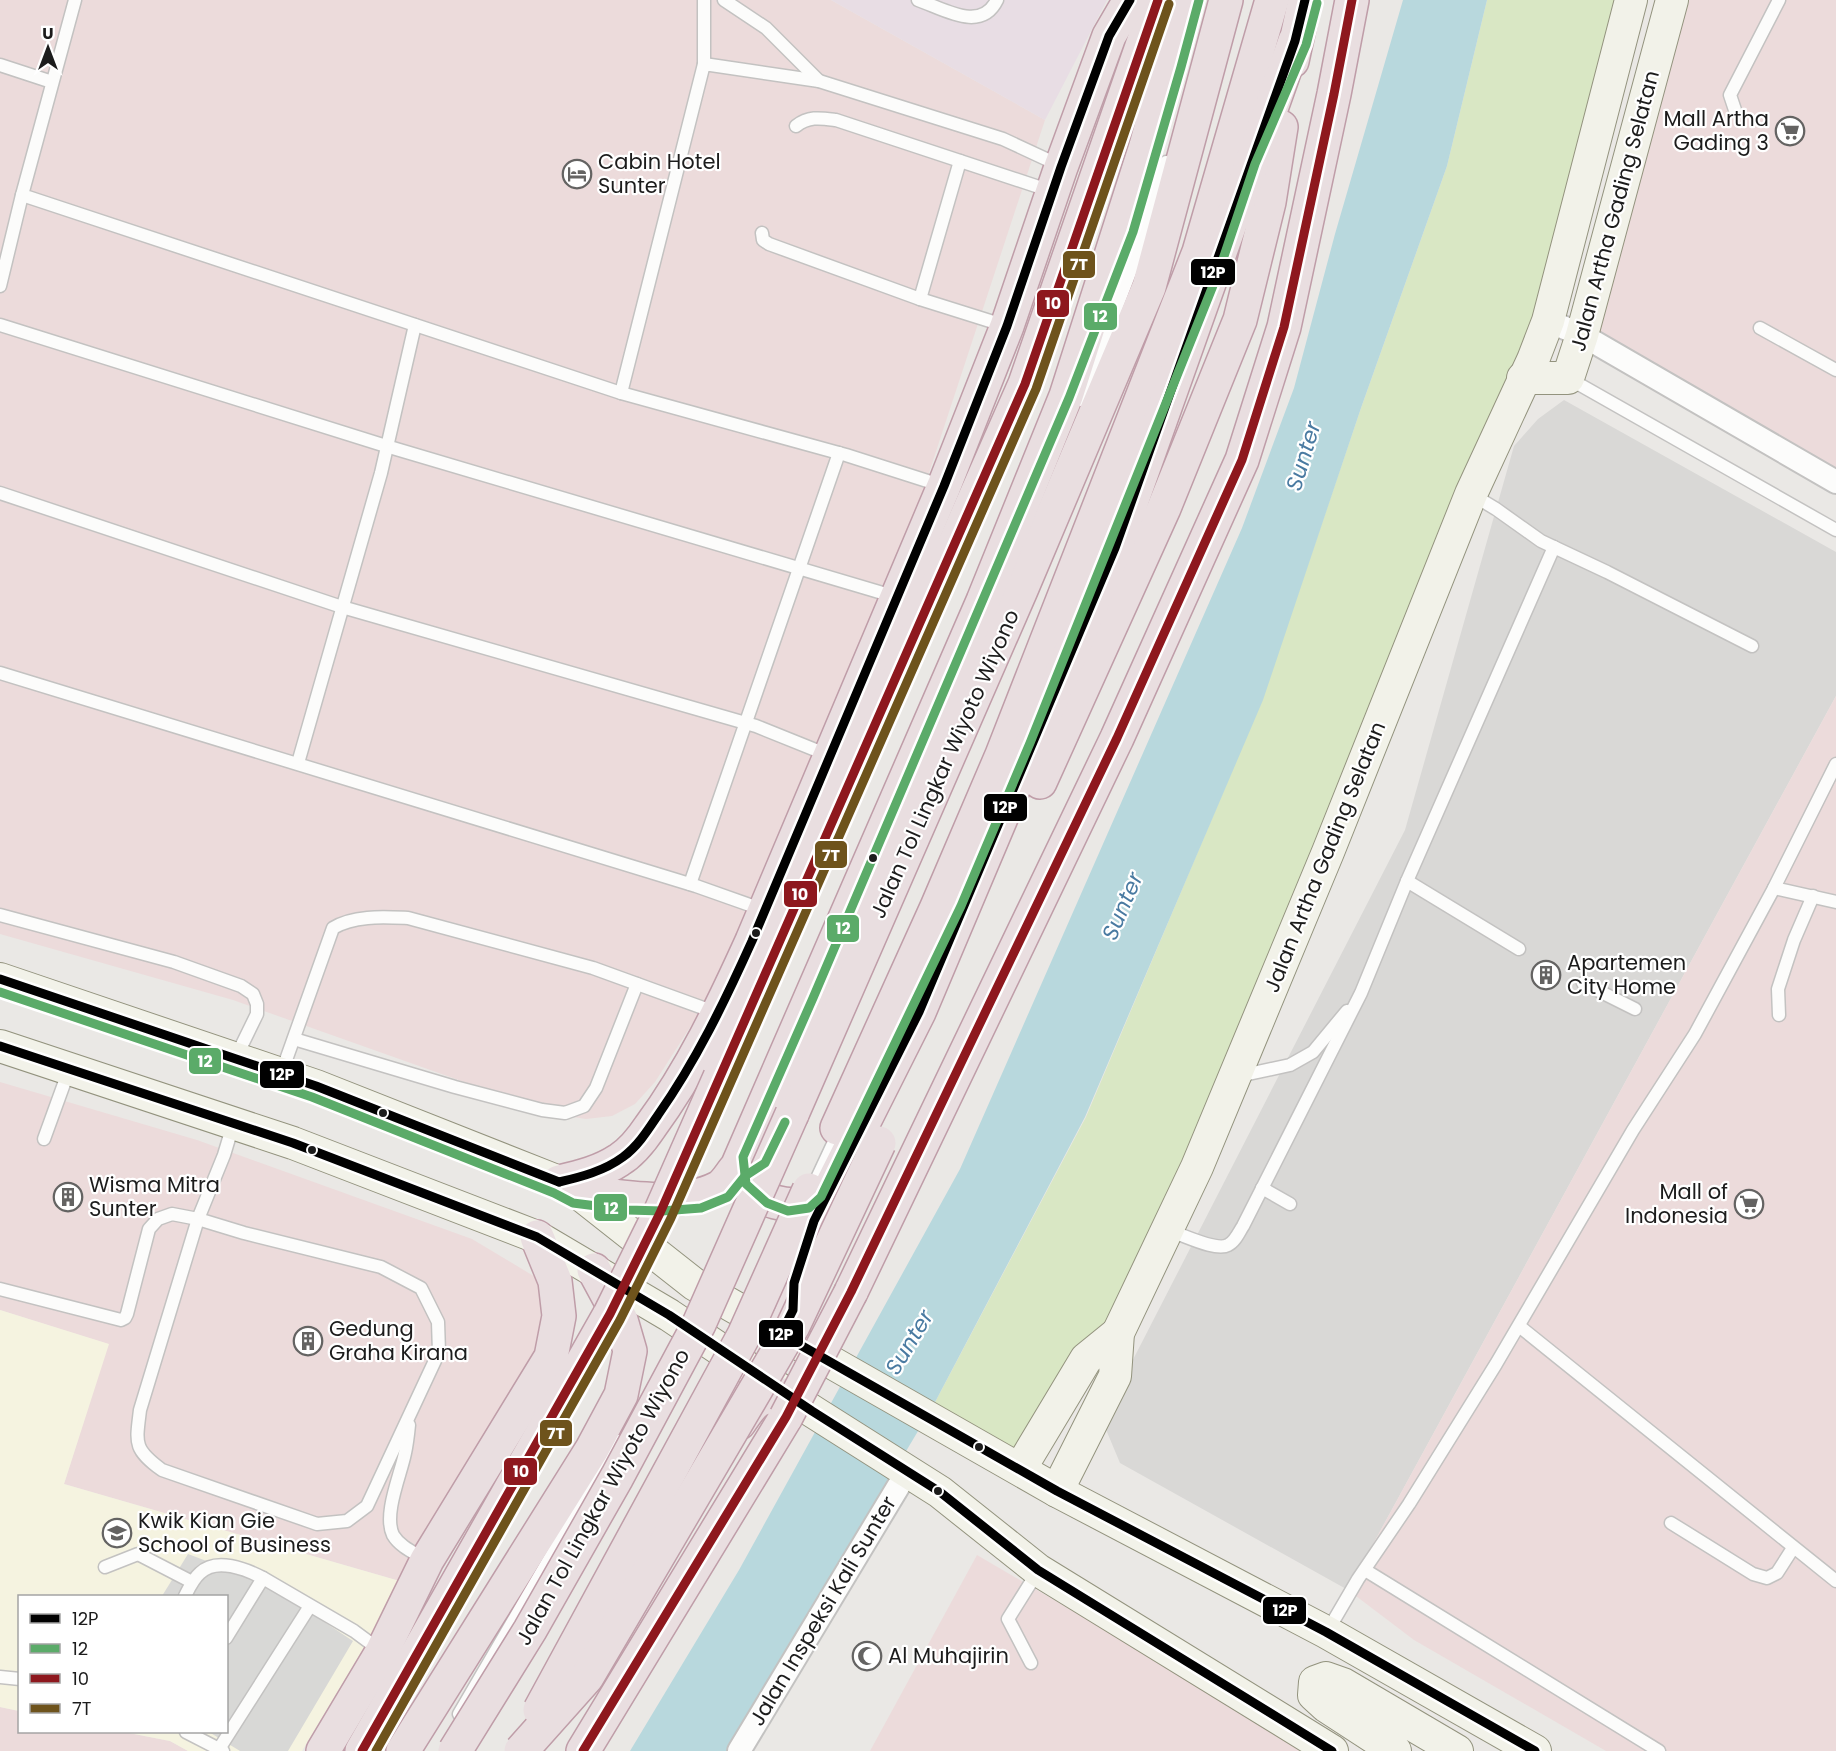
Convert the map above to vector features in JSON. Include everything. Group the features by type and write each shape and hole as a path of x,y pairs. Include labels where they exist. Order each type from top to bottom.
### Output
{"highway":[{"path":"567,1186 621,1160 640,1142 666,1106 718,1014 944,486 1007,326 1109,36 1130,0"},
{"path":"362,1751 610,1314 660,1213 1025,384 1158,0"},
{"path":"983,600 1066,396 1146,146 1186,0"},
{"path":"825,1199 808,1205 791,1206 773,1202 758,1194 745,1182 747,1161 1008,541 1059,429 1092,324 1139,218 1164,151 1204,0"},
{"name":"Jalan Tol Lingkar Wiyoto Wiyono","path":"455,1736 536,1620 617,1477 699,1324 1021,590 1149,287 1226,0"},
{"name":"Jalan Tol Lingkar Wiyoto Wiyono","path":"519,1751 744,1335 942,896 1044,650 1199,252 1272,0"},
{"path":"519,1751 587,1677 793,1326 927,1042 1164,508 1240,320 1269,202 1295,41 1305,0"},
{"path":"584,1751 786,1418 851,1292 1117,738 1242,460 1284,327 1352,0"},
{"path":"781,1334 793,1310 794,1283 814,1221 919,1012 1115,548 1295,41"},
{"path":"567,1186 630,1198 661,1199 698,1196 721,1187 747,1161"},
{"path":"323,1751 382,1652 427,1560 551,1357 559,1316 555,1281 537,1237"},
{"path":"403,1751 592,1449 621,1395 630,1351 621,1320 594,1270"},
{"path":"538,1751 750,1406 764,1396 800,1403"}],"main road":[{"name":"Jalan Artha Gading Selatan","path":"1058,1491 1115,1376 1118,1333 1197,1167 1328,852 1472,494 1548,321 1631,0"},
{"name":"Jalan Artha Gading Selatan","path":"1528,369 1568,378 1582,335 1672,0"},
{"path":"0,979 316,1086 567,1186 694,1284 1058,1491 1326,1632 1535,1751"},
{"path":"2,1051 69,1069 293,1143 537,1237 594,1270 672,1325 940,1492 1038,1570 1332,1751"},
{"name":"Jalan Artha Gading Selatan","path":"1020,1469 1086,1359 1118,1333"},
{"path":"1395,1751 1326,1706 1314,1695 1315,1682 1326,1678 1343,1684 1457,1751"}],"street":[{"path":"1548,321 1582,335 1836,482"},
{"name":"Jalan Inspeksi Kali Sunter","path":"739,1751 905,1471"}],"lane":[{"path":"0,286 22,195 75,0"},
{"path":"621,393 704,64 704,0"},
{"path":"724,0 766,28 819,81"},
{"path":"918,0 967,18 980,17 989,13 998,0"},
{"path":"796,1068 1084,392 1144,236 1211,0"},
{"path":"1735,110 1730,95 1779,0"},
{"path":"747,1161 754,1161 757,1179 772,1192 787,1199 804,1197 811,1191 950,901 1019,738 1209,264 1244,160 1295,41"},
{"path":"704,64 819,81 1003,139 1057,179"},
{"path":"0,65 52,82"},
{"path":"796,126 813,117 836,120 960,160 1057,179"},
{"path":"920,299 960,160"},
{"path":"22,195 621,393 838,453 944,486"},
{"path":"762,233 764,240 769,244 920,299 1007,326"},
{"path":"0,325 386,446 896,597"},
{"path":"298,763 381,473 416,325"},
{"path":"1760,328 1836,370"},
{"path":"1568,378 1836,530"},
{"path":"690,884 751,725 799,567 838,453"},
{"path":"0,493 342,607 751,725 829,755"},
{"path":"1472,494 1541,541 1752,646"},
{"path":"1167,1230 1220,1248 1228,1245 1238,1233 1361,993 1407,881 1554,548"},
{"path":"0,673 690,884 764,910"},
{"path":"1326,1632 1416,1494 1633,1130 1695,1034 1774,888 1836,764"},
{"path":"1407,881 1519,950"},
{"path":"1774,888 1836,902"},
{"path":"1779,1015 1778,989 1812,896"},
{"path":"0,915 174,962 241,986 253,994 257,1004 257,1014 234,1059"},
{"path":"280,1074 333,928 342,922 358,919 408,918 593,968 718,1014"},
{"path":"1583,983 1635,1009"},
{"path":"294,1039 455,1087 542,1110 565,1113 584,1107 596,1088 637,984"},
{"path":"1235,1076 1290,1065 1313,1052 1361,993"},
{"path":"44,1139 69,1069"},
{"path":"747,1161 777,1112"},
{"path":"0,1289 121,1320 127,1314 149,1229 158,1220 172,1214 198,1219 244,1233 381,1266 421,1288 438,1322 439,1352 367,1506 347,1521 317,1524 162,1470 143,1456 137,1438 140,1410 198,1219 224,1155 233,1123"},
{"path":"1262,1188 1290,1204"},
{"path":"1518,1326 1836,1581"},
{"path":"411,1412 405,1453 394,1492 390,1518 392,1533 400,1544 427,1560"},
{"path":"455,1736 622,1435"},
{"path":"1671,1523 1752,1574 1767,1578 1777,1573 1793,1548"},
{"path":"105,1567 138,1554 192,1582"},
{"path":"185,1595 202,1570 233,1565 249,1570 354,1631 382,1652"},
{"path":"1031,1663 1008,1619 1038,1570"},
{"path":"1365,1570 1659,1751"},
{"path":"228,1635 263,1578"},
{"path":"190,1733 221,1750 310,1606"},
{"path":"0,1677 18,1679"}],"shaded area":[{"path":"0,0 831,0 1045,120 922,494 710,996 655,1082 635,1104 612,1116 586,1119 554,1114 233,1000 0,934"},
{"path":"831,0 1107,0 1045,120"},
{"path":"1666,0 1836,0 1836,482 1582,335"},
{"path":"1564,400 1836,552 1836,696 1348,1590 1120,1463 1102,1420 1405,830 1514,446 1538,419"},
{"path":"1836,696 1836,1751 1606,1751 1414,1640 1348,1590"},
{"path":"0,1082 197,1140 472,1239 542,1281 539,1355 403,1582 64,1484 108,1344 0,1310"},
{"name":"Kwik Kian Gie School of Business","path":"0,1310 109,1344 64,1484 403,1582 302,1751 188,1751 170,1741 129,1733 228,1733 228,1595 18,1595 18,1711 0,1707"},
{"path":"188,1554 267,1584 353,1641 288,1751 240,1751 211,1733 228,1733 228,1595 163,1595"},
{"path":"977,1555 1313,1751 870,1751"},
{"path":"0,1707 18,1711 18,1733 129,1733 170,1741 188,1751 0,1751"}],"green space":[{"path":"1487,0 1631,0 1548,321 1118,1333 1020,1469 933,1406 1086,1117 1262,700 1361,408 1447,166"}],"water":[{"name":"Sunter","path":"1403,0 1487,0 1447,166 1361,408 1263,700 1085,1117 933,1406 727,1751 630,1751 739,1570 960,1169 1242,528 1294,388 1335,234"}],"transit line":[{"name":"12P","path":"559,1182 600,1170 623,1157 638,1143 685,1073 731,986 944,486 1007,326 1061,167 1109,36 1130,0"},
{"name":"10","path":"362,1751 610,1314 660,1213 1025,384 1158,0"},
{"name":"12","path":"1199,0 1133,232 1069,398 743,1157 746,1184 767,1203 788,1211 809,1208 821,1197 961,906 1030,743 1220,268 1255,164 1306,45 1317,3"},
{"name":"12P","path":"1305,0 1295,41 1115,548 919,1012 814,1221 794,1283 793,1310 781,1334 1057,1491 1326,1632 1535,1751"},
{"name":"10","path":"583,1751 786,1417 851,1292 1117,738 1242,460 1284,327 1352,0"},
{"name":"7T","path":"376,1751 620,1320 671,1218 1036,389 1169,4"},
{"name":"12P","path":"0,979 316,1086 559,1182"},
{"name":"12","path":"0,992 312,1097 554,1193 573,1203 628,1210 662,1211 701,1208 728,1197 745,1176 765,1163 785,1122"},
{"name":"12P","path":"0,1046 293,1143 537,1237 669,1315 812,1411 940,1492 1038,1570 1332,1751"}],"place":[{"name":"Mall Artha Gading 3","path":"1790,131"},
{"name":"Cabin Hotel Sunter","path":"577,174"},
{"name":"Apartemen City Home","path":"1546,975"},
{"name":"Wisma Mitra Sunter","path":"68,1197"},
{"name":"Mall of Indonesia","path":"1749,1204"},
{"name":"Gedung Graha Kirana","path":"308,1341"},
{"name":"Kwik Kian Gie School of Business","path":"117,1533"},
{"name":"Al Muhajirin","path":"867,1656"}]}
